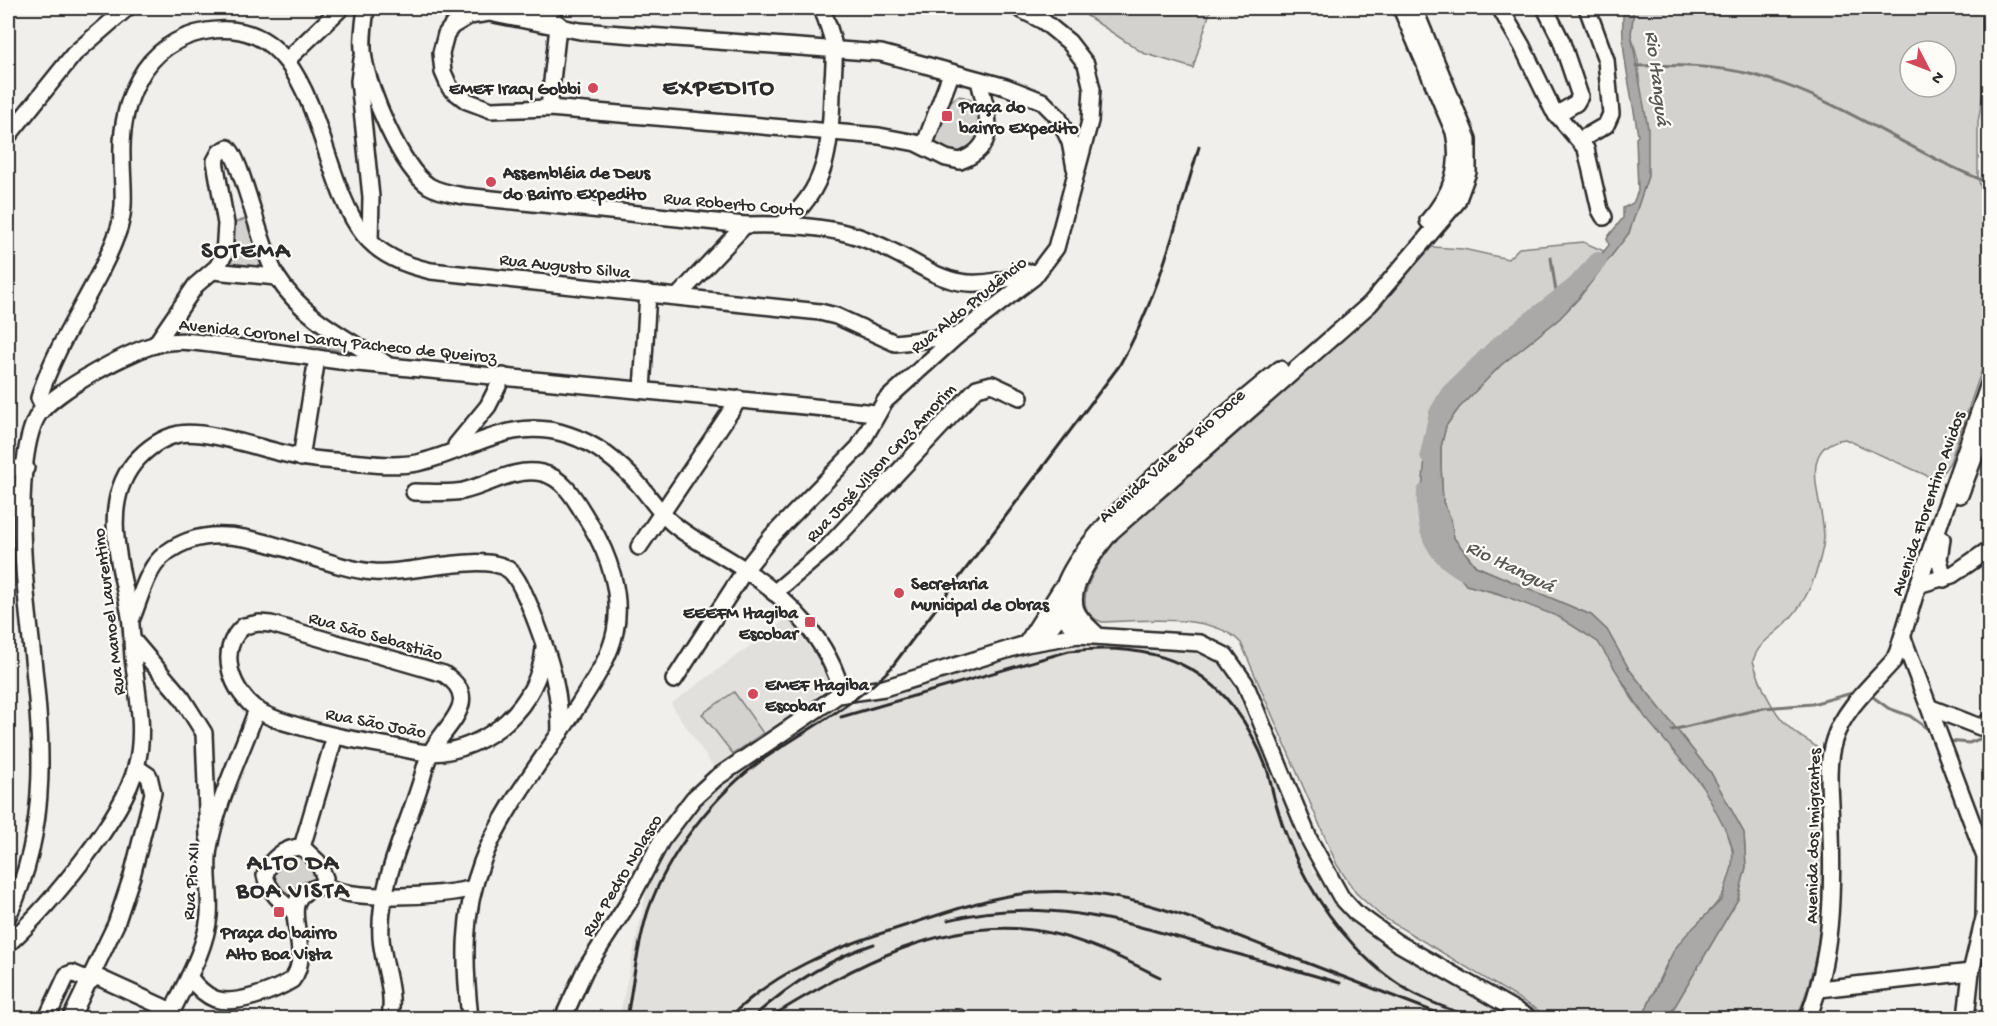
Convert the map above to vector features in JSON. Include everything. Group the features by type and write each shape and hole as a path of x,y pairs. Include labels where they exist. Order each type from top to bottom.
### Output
{"street":[{"path":"8,136 74,54 127,8"},
{"path":"8,916 26,877 42,784 40,731 23,569 22,506 26,468 34,423 44,408 39,398 51,363 100,271 122,221 125,192 122,135 133,94 147,66 172,43 217,30 230,30 257,38 287,60 341,8"},
{"name":"Rua Roberto Couto","path":"366,8 364,62 395,145 412,170 429,186 464,196 745,225 782,224 856,236 942,279 957,283 991,283 1042,268"},
{"path":"539,8 561,28"},
{"path":"782,224 804,206 818,185 831,133 834,48 822,8"},
{"name":"Rua Aldo Prudêncio","path":"674,680 745,570 772,536 859,447 876,413 885,401 957,336 1042,268 1060,236 1075,168 1090,120 1092,102 1089,75 1086,64 1069,42 1023,11 1008,8"},
{"name":"Avenida Vale do Rio Doce","path":"1062,612 1062,593 1067,579 1092,538 1113,515 1354,305 1437,212 1448,195 1457,167 1456,141 1401,8"},
{"name":"Avenida Vale do Rio Doce","path":"1033,642 1075,596 1083,573 1112,532 1365,308 1458,201 1468,172 1468,139 1414,8"},
{"path":"1500,8 1556,115 1588,153 1600,210 1605,217"},
{"path":"1545,8 1562,40 1580,96 1576,103 1556,115"},
{"path":"1580,141 1606,125 1611,114 1606,60 1587,8"},
{"path":"978,81 989,131 981,147 960,161 946,158 924,146 891,137 549,108 498,111 467,101 450,88 443,72 441,53 446,34 452,26 479,13 502,14 561,28 834,48 901,57 951,74 978,81 1031,96 1051,109 1070,142 1075,168"},
{"path":"549,108 561,28"},
{"path":"363,50 359,81 371,196 370,241"},
{"name":"Rua Augusto Silva","path":"287,60 300,80 348,207 370,241 396,260 431,271 828,313 895,343 957,336"},
{"path":"924,146 951,74"},
{"path":"155,345 201,279 213,271 224,255 226,236 216,159 223,150 228,148 236,161 261,238 277,277 315,319 388,364"},
{"path":"678,296 745,225"},
{"path":"213,271 277,277"},
{"path":"642,390 648,293"},
{"name":"Avenida Coronel Darcy Pacheco de Queiroz","path":"44,408 100,370 155,345 187,341 316,358 876,413"},
{"path":"301,458 316,358"},
{"path":"443,454 453,448 476,424 503,376"},
{"name":"Avenida Florentino Avidos","path":"1903,638 1918,585 1989,381"},
{"name":"Rua José Vilson Cruz Amorim","path":"774,593 826,549 977,388 992,384 1020,398"},
{"path":"639,547 739,399"},
{"path":"1944,579 1939,559 1941,544 1989,416"},
{"name":"Rua Manoel Laurentino","path":"8,944 79,864 123,798 136,766 140,725 131,621 116,541 116,503 125,476 142,454 159,442 182,434 216,438 301,458 399,465 417,463 476,440 508,431 556,431 580,439 613,459 640,485 662,513 683,531 745,570 774,593 803,621 837,672 842,694"},
{"path":"8,468 26,468"},
{"path":"414,492 461,491 514,473 540,472 550,476 566,488 596,534 605,551 615,587 617,619 615,633 601,669 489,845 473,888 464,950 470,1018"},
{"path":"131,621 145,579 157,561 178,545 191,540 219,537 280,546 354,570 371,572 386,573 472,563 505,567 511,571 521,586 544,648 556,685 560,733"},
{"path":"1918,585 1944,579 1989,549"},
{"path":"1033,642 1067,579"},
{"path":"1075,596 1079,616 1097,635 1200,643 1226,656 1245,683 1314,849 1341,897 1355,912 1396,942 1529,1018"},
{"path":"1062,612 1078,635"},
{"name":"Rua São Sebastião","path":"257,709 234,681 228,662 230,645 238,630 250,623 260,623 426,668 451,679 461,693 460,708 431,753 384,896 381,938 392,995 390,1018"},
{"name":"Rua Pedro Nolasco","path":"563,1018 585,970 629,902 661,841 693,798 716,778 842,694 884,688 1033,642 1078,635 1097,635"},
{"path":"1903,638 1987,858 1984,918 1971,972 1966,1018"},
{"name":"Avenida dos Imigrantes","path":"1808,1018 1819,989 1832,907 1832,748 1850,711 1894,660 1903,638"},
{"path":"132,639 182,698 204,733 208,849"},
{"name":"Rua São João","path":"257,709 270,717 335,736 431,753 466,747 479,741 515,714 525,703 539,678 544,648"},
{"path":"1931,708 1976,726 1988,724"},
{"name":"Rua Pio XII","path":"171,1015 189,977 209,916 208,849 219,810 257,709"},
{"path":"302,847 335,736"},
{"path":"71,1018 92,978 122,909 153,793 149,776 136,766"},
{"path":"302,847 321,867 324,884 335,891 384,896 458,892 473,888"},
{"path":"189,977 204,992 222,1000 242,998 292,980 297,974 302,954 289,908 266,882 267,870 280,854 302,847"},
{"path":"289,908 300,893 324,884"},
{"path":"1819,989 1971,972"},
{"path":"47,1018 67,975 72,973 92,978 171,1015"},
{"path":"945,1018 959,1018"}],"shaded area":[{"path":"1075,8 1211,8 1193,68 1143,53"},
{"name":"Rio Itanguá","path":"1624,8 1634,8 1631,34 1648,128 1648,176 1629,233 1578,299 1559,319 1501,365 1459,408 1446,426 1441,447 1441,466 1443,502 1451,519 1454,538 1475,566 1591,615 1607,630 1629,669 1711,773 1744,833 1746,867 1738,899 1668,1018 1642,1018 1674,950 1722,899 1732,867 1733,850 1728,835 1702,785 1645,717 1598,642 1559,617 1497,593 1466,585 1440,552 1421,502 1426,445 1453,398 1539,312 1573,290 1609,245 1607,238 1623,218 1623,208 1633,203 1638,191 1636,138 1638,136 1624,55"},
{"path":"1634,8 1989,8 1989,60 1978,122 1978,177 1989,221 1989,349 1950,462 1942,474 1930,477 1845,439 1829,444 1819,454 1816,482 1824,532 1818,568 1800,606 1786,623 1762,644 1753,661 1763,689 1779,716 1792,730 1825,755 1822,780 1825,851 1822,916 1816,957 1797,1018 1668,1018 1738,899 1746,867 1744,833 1711,773 1629,669 1607,630 1591,615 1476,566 1454,538 1451,519 1443,502 1441,447 1446,426 1459,408 1501,365 1559,319 1578,299 1629,233 1648,176 1638,61 1631,34"},
{"path":"958,96 965,97 975,104 981,114 986,133 963,156 942,149 932,139 947,104"},
{"path":"249,218 268,270 227,270 232,244 230,224"},
{"path":"1583,242 1604,251 1573,290 1539,312 1478,370 1426,445 1466,585 1499,594 1550,613 1566,620 1595,639 1611,659 1631,697 1696,778 1712,800 1724,823 1732,846 1732,869 1729,882 1717,903 1671,957 1642,1018 1551,1018 1381,916 1356,893 1337,865 1241,643 1229,633 1195,622 1156,620 1102,622 1091,615 1086,606 1085,595 1089,582 1103,557 1117,538 1357,326 1432,247 1463,249 1508,259 1519,248"},
{"path":"316,323 361,353 311,346"},
{"name":"EMEF Itagiba Escobar","path":"788,618 835,683 714,768 671,704"},
{"path":"1078,642 1194,649 1221,662 1229,674 1312,869 1327,892 1375,937 1508,1018 1021,1018 939,1012 869,1018 619,1018 648,885 685,820 725,782 843,703 847,702 852,710 858,708 861,702 1045,648"},
{"path":"734,692 763,733 733,754 702,714"},
{"path":"299,854 311,860 320,879 298,888 292,901 278,892 272,873 285,857"}],"waterway":[{"path":"1636,66 1710,67 1754,75 1785,85 1815,97 1930,156 1990,183"},
{"path":"1551,258 1557,299"},
{"name":"Rio Itanguá","path":"1429,455 1438,413 1449,394 1499,345 1575,286 1598,261"},
{"name":"Rio Itanguá","path":"1426,492 1426,517 1432,538 1444,556 1464,571"},
{"path":"1672,730 1764,708 1812,704 1856,692"},
{"path":"1869,694 1888,708 1910,716 1932,732"},
{"path":"1948,741 1969,743 1990,735"}],"railway":[{"path":"627,1018 638,951 648,911 668,868 695,826 711,806 746,772 862,694 891,668 1119,366 1156,287 1199,147"},
{"path":"841,717 1069,651 1104,649 1137,651 1166,658 1192,670 1215,687 1235,709 1252,736 1267,769 1289,843 1307,880 1328,914 1355,946 1385,975 1419,996 1473,1018"},
{"path":"729,1018 747,1001 786,974 850,944 985,901 1040,892 1102,895 1161,908 1219,928 1450,1018"},
{"path":"948,920 982,913 1015,910 1080,914 1143,928 1340,983"},
{"path":"769,1018 867,963 902,948 939,937 975,930 1013,928 1064,936 1160,977"},
{"path":"752,1018 809,975 841,957 874,944"}],"place":[{"name":"EMEF Iracy Gobbi","path":"593,88"},
{"name":"Praça do bairro Expedito","path":"947,116"},
{"name":"Assembléia de Deus do Bairro Expedito","path":"491,182"},
{"name":"Secretaria Municipal de Obras","path":"899,593"},
{"name":"EEEFM Itagiba Escobar","path":"810,622"},
{"name":"EMEF Itagiba Escobar","path":"753,694"},
{"name":"Praça do bairro Alto Boa Vista","path":"279,912"}],"district":[{"name":"EXPEDITO","path":"719,86"},
{"name":"SOTEMA","path":"246,249"},
{"name":"ALTO DA BOA VISTA","path":"293,875"}]}
